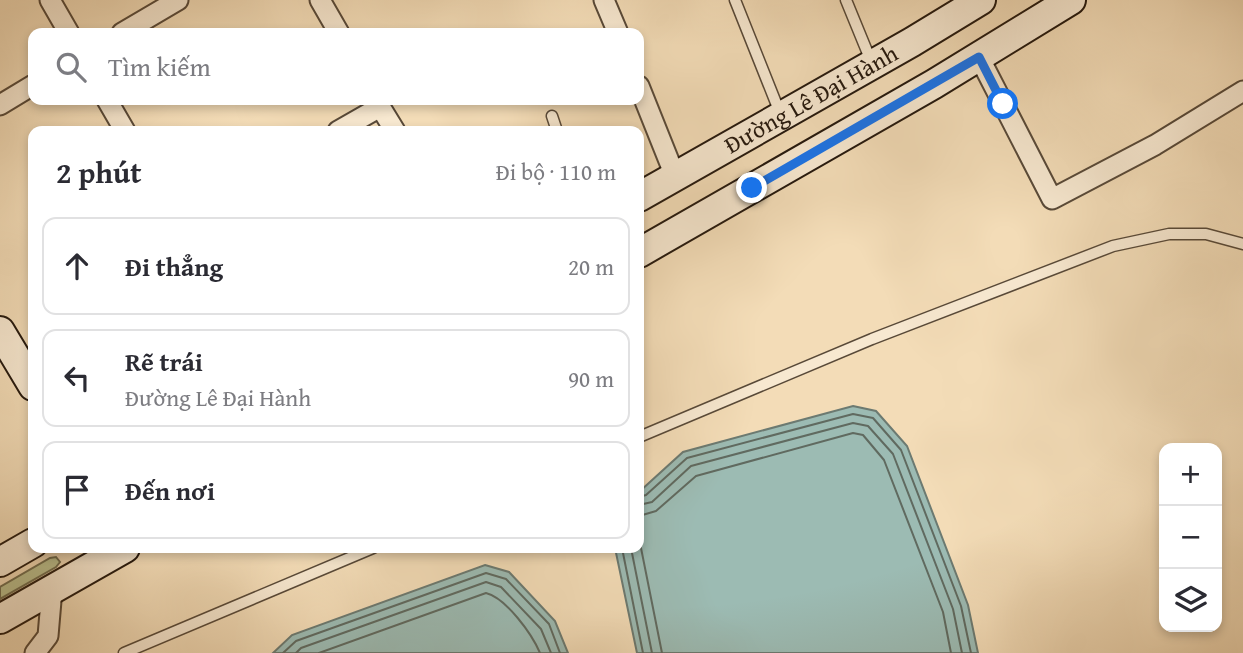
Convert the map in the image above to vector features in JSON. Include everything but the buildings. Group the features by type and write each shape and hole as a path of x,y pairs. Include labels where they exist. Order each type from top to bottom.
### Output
{"main road":[{"name":"Đường Lê Đại Hành","path":"644,194 981,0"},
{"name":"Đường Lê Đại Hành","path":"644,250 979,57 1071,0"},
{"path":"0,331 28,378"},
{"path":"0,562 28,546"},
{"path":"0,619 116,553"}],"street":[{"path":"50,0 66,28"},
{"path":"130,28 178,0"},
{"path":"320,0 336,28"},
{"path":"604,0 616,28"},
{"path":"979,57 1052,199 1155,145 1243,91"},
{"path":"0,105 28,88"},
{"path":"644,98 675,176"},
{"path":"110,105 122,126"},
{"path":"345,126 375,105"},
{"path":"379,105 392,126"},
{"path":"35,653 48,636 52,590"}],"lane":[{"path":"735,0 781,116"},
{"path":"846,0 872,65"},
{"path":"552,116 555,126"},
{"path":"644,435 872,340 1113,246 1169,234 1206,234 1243,244"},
{"path":"124,653 361,553"}],"green space":[{"path":"56,557 60,562 56,567 0,599 0,587"}],"water":[{"path":"853,406 876,411 907,446 968,605 978,653 637,653 616,553 644,553 644,487 683,452"},
{"path":"485,565 509,572 555,621 568,653 273,653 292,635"}],"route":[{"path":"752,188 979,57 1003,104"}]}
